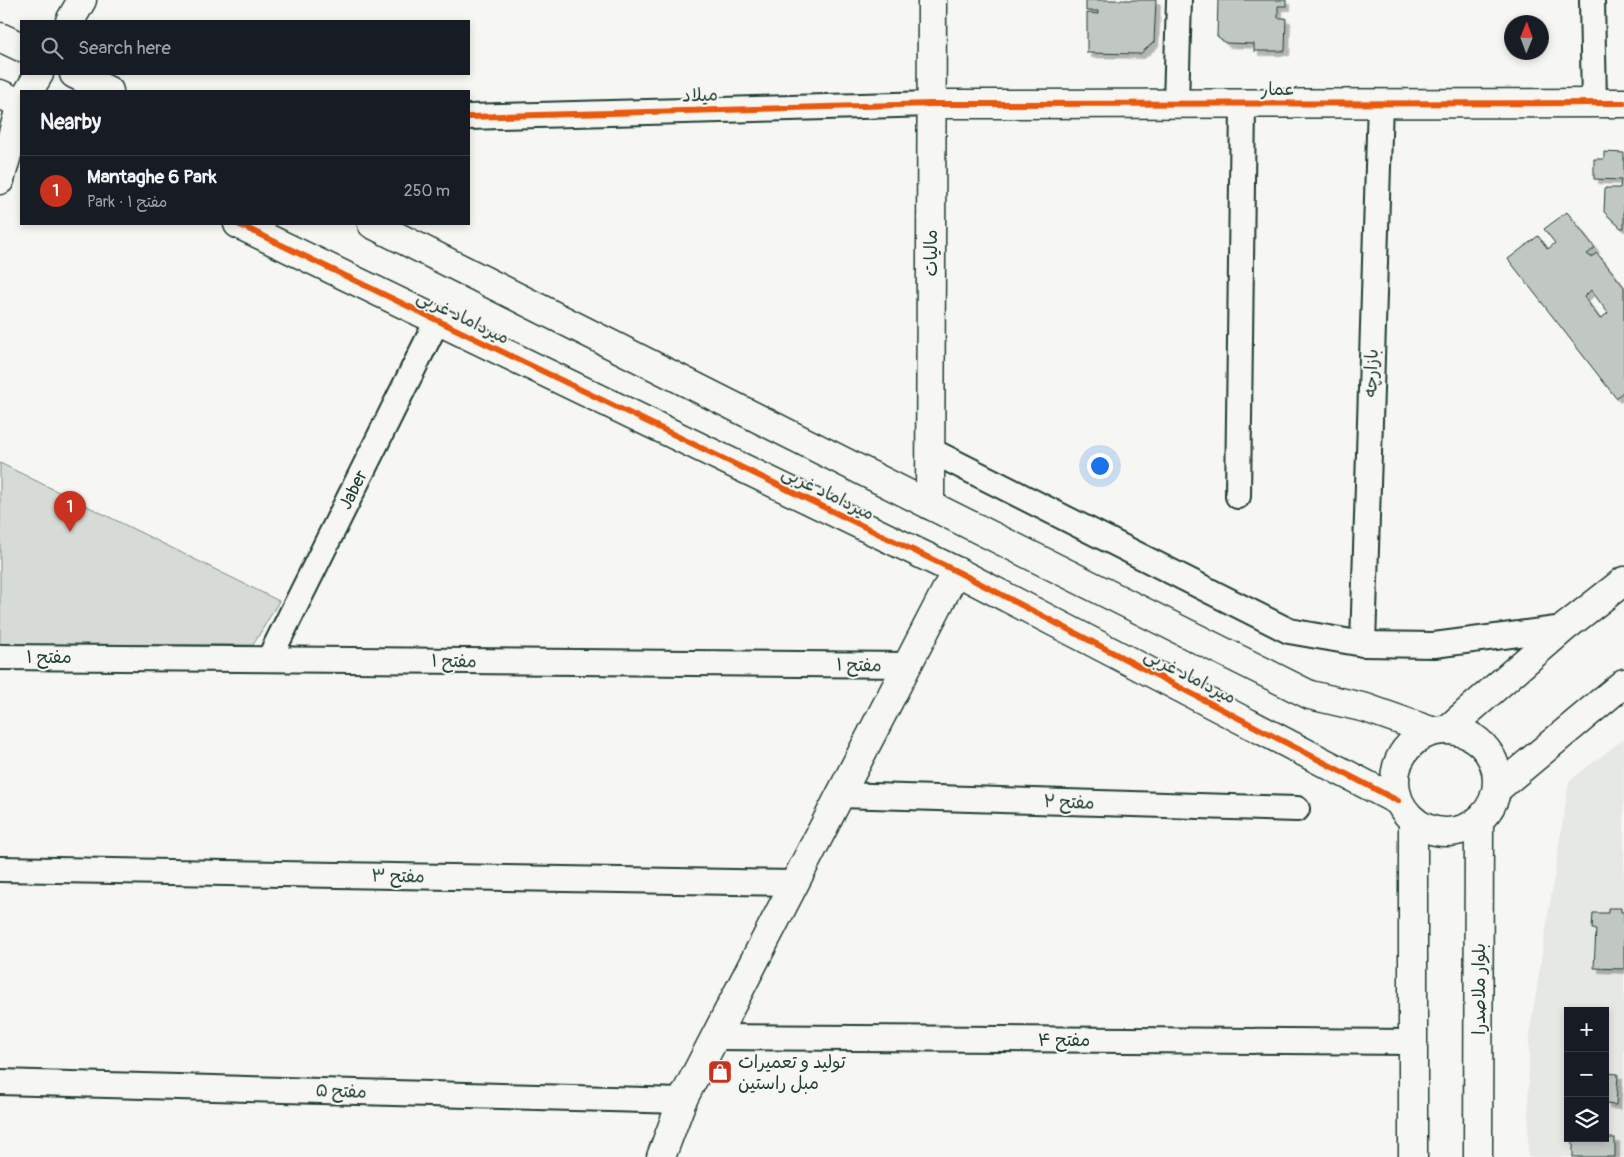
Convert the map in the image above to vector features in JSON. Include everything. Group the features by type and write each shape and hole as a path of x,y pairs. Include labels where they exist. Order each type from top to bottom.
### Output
{"street":[{"path":"71,20 82,0"},
{"name":"مالیات","path":"930,505 932,0"},
{"path":"1176,104 1179,0"},
{"path":"1592,0 1594,104"},
{"path":"0,37 20,47"},
{"path":"30,90 38,75"},
{"path":"76,75 107,90"},
{"path":"0,94 20,104"},
{"name":"بازارچه","path":"1363,644 1380,103"},
{"name":"عمار","path":"932,104 1624,104"},
{"name":"میلاد","path":"470,117 932,104"},
{"path":"1238,496 1243,104"},
{"path":"0,180 20,108"},
{"name":"میرداماد غربی","path":"240,225 956,571 1405,811"},
{"name":"میرداماد غربی","path":"374,225 1310,695 1366,708 1440,730"},
{"name":"Jaber","path":"269,659 437,321"},
{"path":"930,450 1289,631 1363,644 1434,645 1564,628"},
{"path":"661,1157 682,1101 956,571"},
{"path":"1413,1157 1412,1042 1405,811 1394,774 1398,760 1406,747 1417,738 1440,730 1564,628 1624,582"},
{"name":"مفتح ۱","path":"0,657 908,665"},
{"path":"1497,789 1624,684"},
{"path":"1405,811 1428,830 1446,832 1463,829 1479,820 1488,812 1494,801 1497,789 1497,772 1491,756 1480,742 1466,733 1440,730"},
{"name":"مفتح ۲","path":"840,795 1297,809"},
{"name":"بلوار ملاصدرا","path":"1478,1157 1479,820"},
{"name":"مفتح ۳","path":"0,869 795,882"},
{"name":"مفتح ۴","path":"715,1037 1412,1042"},
{"name":"مفتح ۵","path":"0,1082 682,1101"}],"shaded area":[{"path":"0,463 279,601 253,645 0,644"},
{"path":"1624,739 1624,1157 1528,1157 1529,1038 1569,781"}],"building":[{"path":"1086,0 1156,0 1154,42 1140,54 1087,53 1087,13 1098,14 1098,11 1086,11"},
{"path":"1218,0 1286,0 1286,6 1278,6 1278,18 1286,18 1285,51 1254,51 1254,44 1226,43 1217,36"},
{"path":"1604,152 1624,153 1624,228 1621,228 1604,212 1605,188 1620,188 1621,180 1594,179 1594,159 1604,159"},
{"path":"1567,212 1595,248 1587,254 1591,257 1597,253 1624,287 1624,391 1616,398 1508,259 1538,236 1548,249 1555,243 1544,229","holes":["1591,290 1608,313 1600,319 1584,297"]},
{"path":"1608,908 1621,908 1621,912 1624,912 1624,969 1594,968 1596,929 1592,929 1593,913 1608,913"},
{"path":"1609,1073 1618,1074 1616,1105 1609,1104"},
{"path":"1609,1138 1615,1138 1615,1157 1573,1157 1573,1142 1609,1142"}],"cycle path":[{"path":"470,117 932,104 1624,103"},
{"path":"240,225 956,571 1398,801"}],"place":[{"name":"Mantaghe 6 Park","path":"70,532"},
{"name":"تولید و تعمیرات مبل راستین","path":"720,1072"}]}
